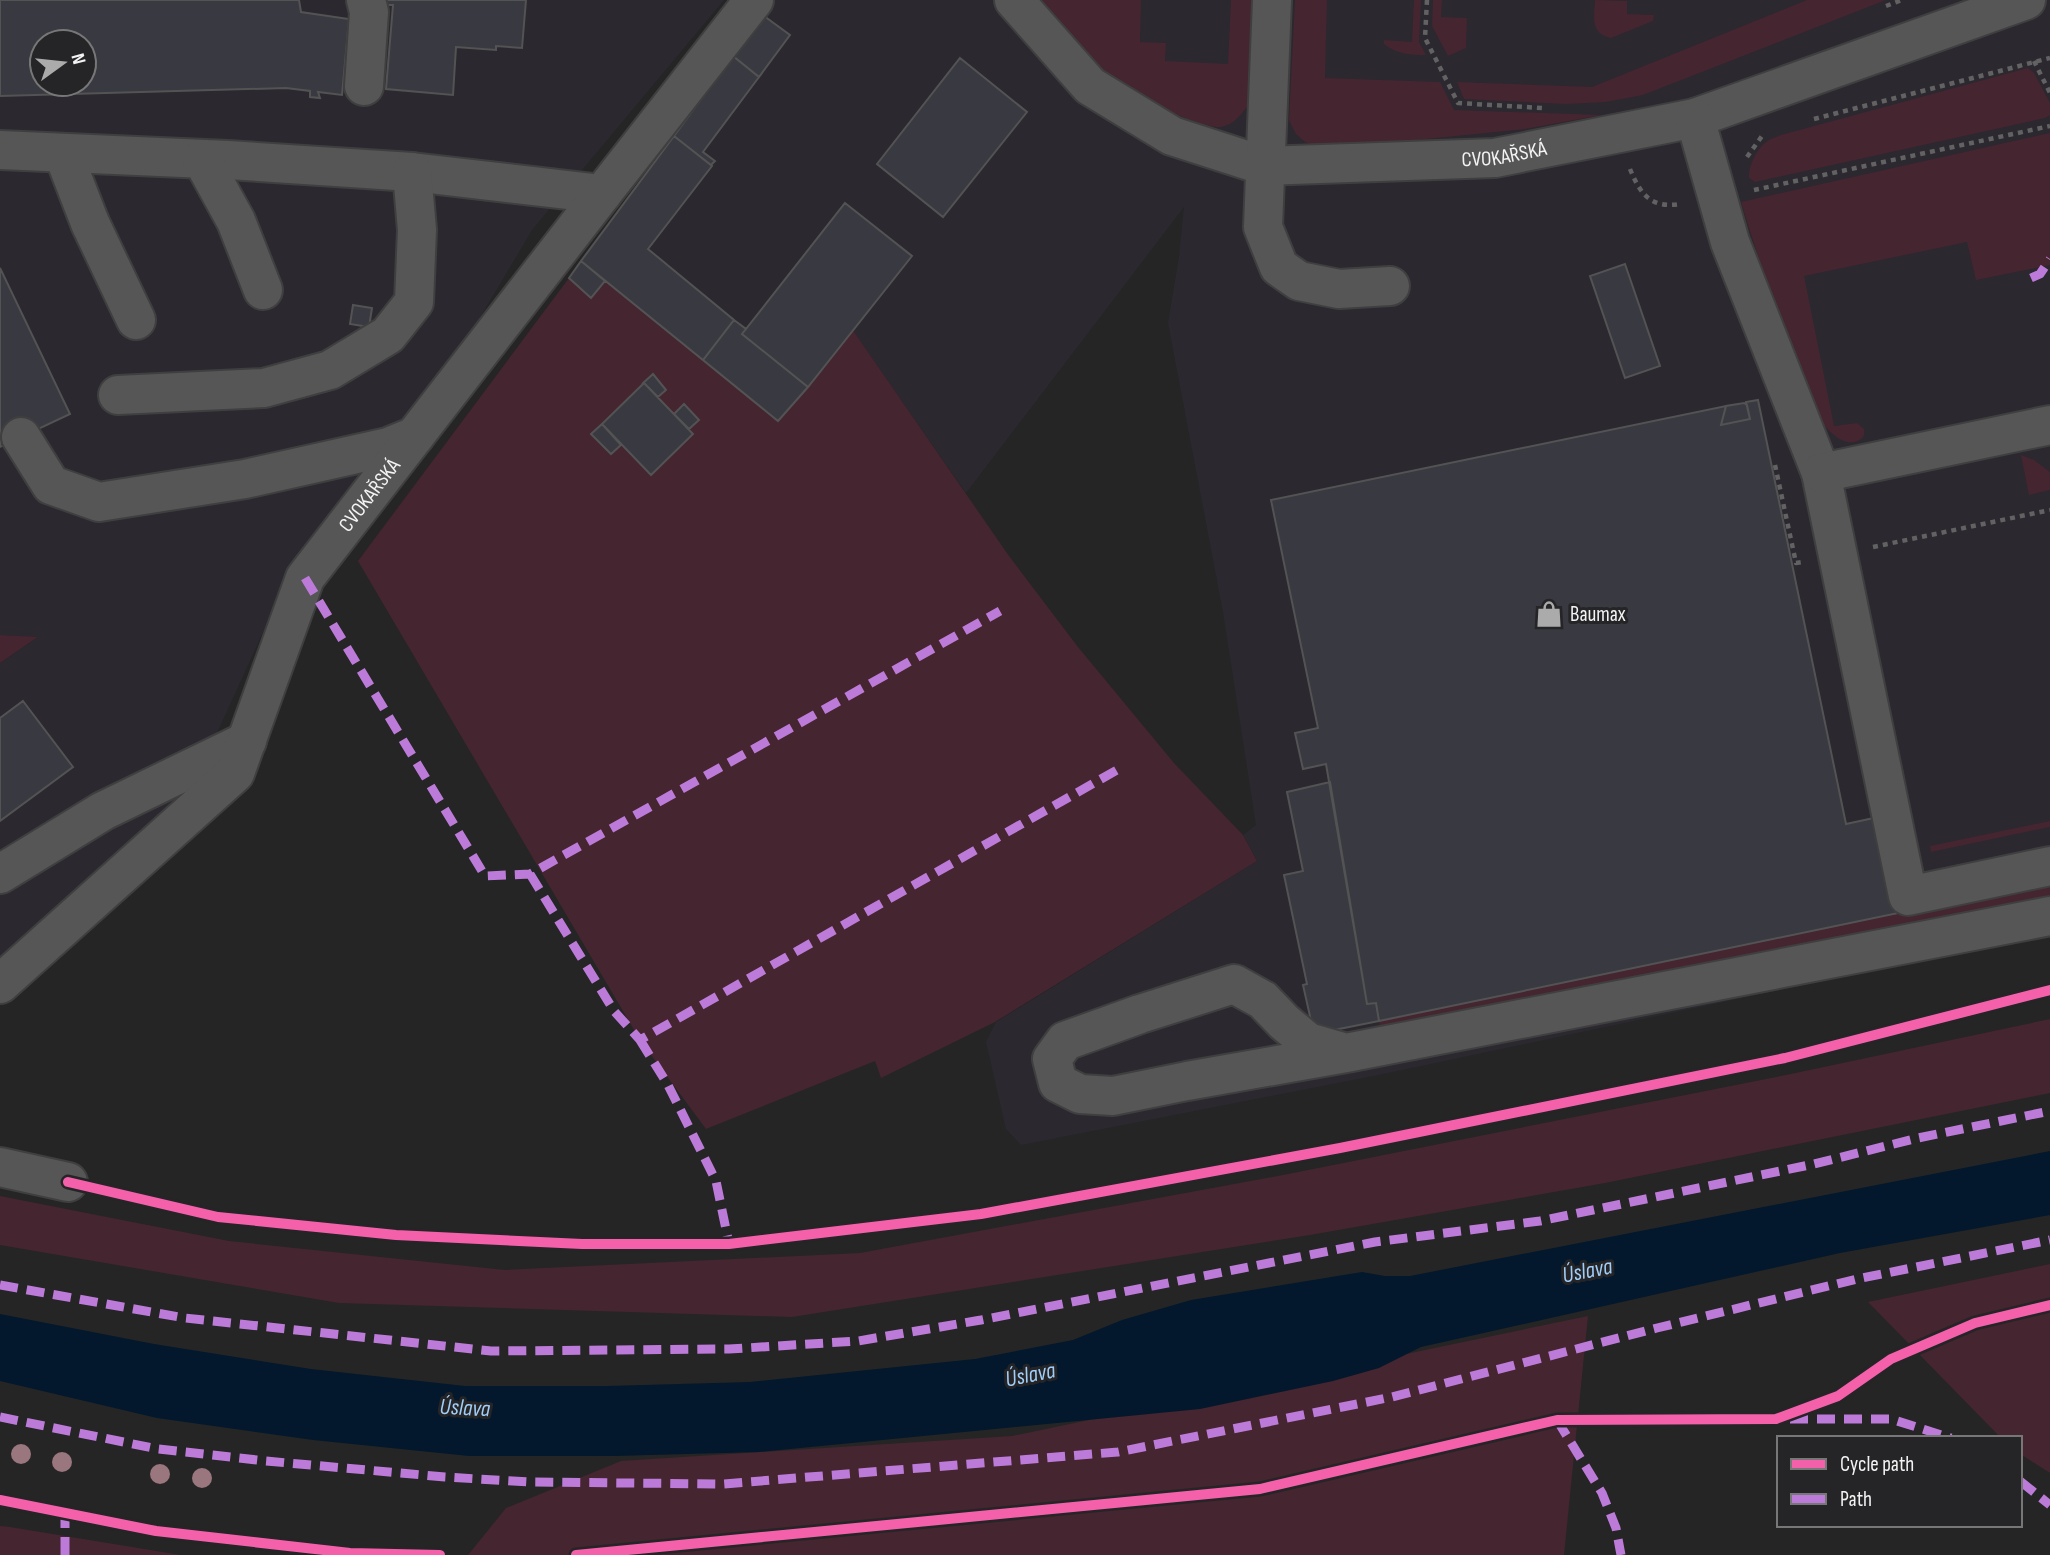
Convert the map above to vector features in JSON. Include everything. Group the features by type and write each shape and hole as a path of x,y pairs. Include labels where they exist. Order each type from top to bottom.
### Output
{"street":[{"path":"364,86 369,12 366,0"},
{"name":"CVOKAŘSKÁ","path":"0,984 235,773 305,578 754,0"},
{"name":"CVOKAŘSKÁ","path":"1014,0 1090,86 1172,136 1265,166 1495,158 1695,118 2026,0"},
{"path":"1272,0 1263,227 1279,267 1299,281 1339,289 1390,286"},
{"path":"1695,118 1731,195 1730,242 1821,473 1908,896 2050,866"},
{"path":"0,150 412,172 602,194"},
{"path":"63,153 90,223 136,320"},
{"path":"202,159 236,220 263,290"},
{"path":"118,395 264,388 330,370 388,335 414,302 417,230 412,172"},
{"path":"1821,473 2050,425"},
{"path":"21,437 51,485 99,502 245,479 387,447 415,436"},
{"path":"0,874 103,811 247,741"},
{"path":"1346,1053 1308,1042 1262,1000 1234,984 1140,1013 1065,1041 1052,1059 1058,1083 1080,1094 1113,1096 1346,1053 2050,916"},
{"path":"0,1167 68,1182"}],"path":[{"path":"1427,0 1425,38 1458,103 1553,108"},
{"path":"1877,10 1902,0"},
{"path":"1807,121 2050,58"},
{"path":"2034,61 2050,93"},
{"path":"1620,133 1639,189 1654,202 1670,206 2050,126"},
{"path":"1731,195 1742,178 1746,157 1762,136 1773,132"},
{"path":"1796,564 2050,510"}],"shaded area":[{"path":"0,0 724,0 532,230 449,370 371,473 269,619 186,801 0,962 0,663 37,638 0,635"},
{"path":"774,0 2050,0 2050,933 1383,1074 1021,1145 1006,1129 986,1042 996,1022 1257,861 1243,835 1256,825 1223,612 1168,323 1184,207 966,493 852,330 778,421 591,298 569,278"},
{"path":"1038,0 1141,0 1140,42 1166,43 1165,61 1228,64 1231,0 1255,0 1249,104 1234,121 1221,127 1180,116 1145,100 1107,77"},
{"path":"1295,0 1327,0 1325,78 1440,82 1454,110 1602,115 1525,129 1348,147 1313,145 1296,134 1289,120"},
{"path":"1414,0 1421,0 1419,42 1426,55 1404,53 1384,44 1384,40 1412,42"},
{"path":"1433,0 1442,0 1441,17 1467,18 1466,48 1448,56 1432,26"},
{"path":"1595,0 1627,1 1627,14 1654,15 1653,21 1611,38 1604,36 1596,29"},
{"path":"1807,0 1886,0 1643,95 1606,102 1566,104 1464,99 1457,82 1592,87"},
{"path":"2028,68 2034,73 2050,103 2050,115 2045,118 1755,182 1749,178 1756,154 1768,140 1775,137"},
{"path":"2050,133 2050,265 1976,280 1967,242 1804,276 1834,426 1857,423 1864,429 1863,437 1855,442 1848,442 1836,436 1817,416 1804,389 1741,202"},
{"path":"569,278 591,297 605,281 778,420 852,329 1009,556 1078,647 1174,763 1243,835 1257,861 995,1022 881,1078 875,1061 706,1129 640,1040 358,561"},
{"path":"2021,455 2034,460 2050,472 2050,490 2029,495"},
{"path":"0,635 38,637 0,663"},
{"path":"2050,821 2050,827 1931,852 1930,846"},
{"path":"2050,881 2050,897 1381,1036 1379,1021"},
{"path":"2050,1019 2050,1093 1605,1183 1310,1235 792,1317 339,1303 0,1245 0,1196 229,1241 505,1270 860,1253 1283,1175 1786,1075"},
{"path":"2050,1264 2050,1473 2022,1455 2022,1436 1999,1436 1868,1302"},
{"path":"1588,1316 1564,1555 468,1555 506,1508 621,1461 1012,1436"},
{"path":"0,1526 10,1527 181,1555 0,1555"}],"water":[{"name":"Úslava","path":"2050,1151 2050,1215 1840,1253 1421,1347 1379,1368 1333,1381 1200,1409 759,1452 469,1456 313,1440 157,1418 0,1381 0,1314 154,1344 311,1369 465,1386 750,1382 975,1359 1073,1340 1122,1320 1191,1300 1362,1272 1410,1276"}],"building":[{"path":"0,0 299,0 301,12 349,19 342,95 318,92 320,98 310,97 310,91 286,88 98,93 98,28 28,28 28,95 0,96"},
{"path":"387,0 526,0 522,48 496,46 496,50 456,47 453,95 386,89 393,5 387,5"},
{"path":"764,16 790,35 759,77 733,56"},
{"path":"733,56 759,77 703,152 715,161 711,165 674,136"},
{"path":"960,58 1027,112 943,217 877,164"},
{"path":"674,136 712,166 648,249 734,320 703,360 581,261"},
{"path":"845,203 912,256 808,387 742,334"},
{"path":"581,261 605,281 591,298 569,278"},
{"path":"1625,264 1660,366 1625,378 1590,276"},
{"path":"0,268 70,414 0,447"},
{"path":"353,305 372,308 369,327 350,324"},
{"path":"734,320 746,329 742,334 808,387 778,421 703,360"},
{"path":"653,374 666,390 658,397 642,384"},
{"path":"644,383 693,434 651,475 602,424"},
{"name":"Baumax","path":"1758,400 1846,824 1883,816 1903,912 1379,1021 1376,1003 1367,1004 1326,764 1303,769 1295,733 1318,728 1271,500 1726,406 1721,425 1750,419 1746,402"},
{"path":"1744,403 1747,405 1750,419 1721,425 1726,406"},
{"path":"684,404 699,420 689,429 674,414"},
{"path":"602,424 621,445 611,454 591,434"},
{"path":"23,701 73,767 0,821 0,718"},
{"path":"1330,782 1367,1004 1376,1003 1379,1021 1314,1034 1303,985 1307,984 1284,875 1303,871 1287,792"}],"marked path":[{"path":"2031,278 2040,274 2050,259"},
{"path":"305,578 485,876 530,874 1000,611"},
{"path":"530,874 614,1011 640,1040 1117,770"},
{"path":"640,1040 668,1085 716,1181 729,1244"},
{"path":"0,1285 185,1318 491,1351 729,1349 858,1341 981,1320 1375,1242 1540,1221 2050,1111"},
{"path":"0,1417 158,1449 445,1477 529,1482 723,1484 1118,1452 1392,1397 1857,1279 2050,1240"},
{"path":"1790,1419 1891,1419 1945,1436"},
{"path":"1557,1420 1602,1493 1616,1528 1621,1555"},
{"path":"2022,1483 2050,1505"},
{"path":"65,1513 65,1555"}],"cycle path":[{"path":"68,1182 218,1217 396,1235 582,1244 729,1244 981,1214 1340,1148 1785,1058 2050,990"},
{"path":"576,1555 1260,1489 1557,1420 1776,1419 1838,1396 1891,1359 1975,1323 2050,1305"},
{"path":"0,1500 156,1531 350,1553 440,1555"}],"place":[{"name":"Baumax","path":"1549,614"}]}
